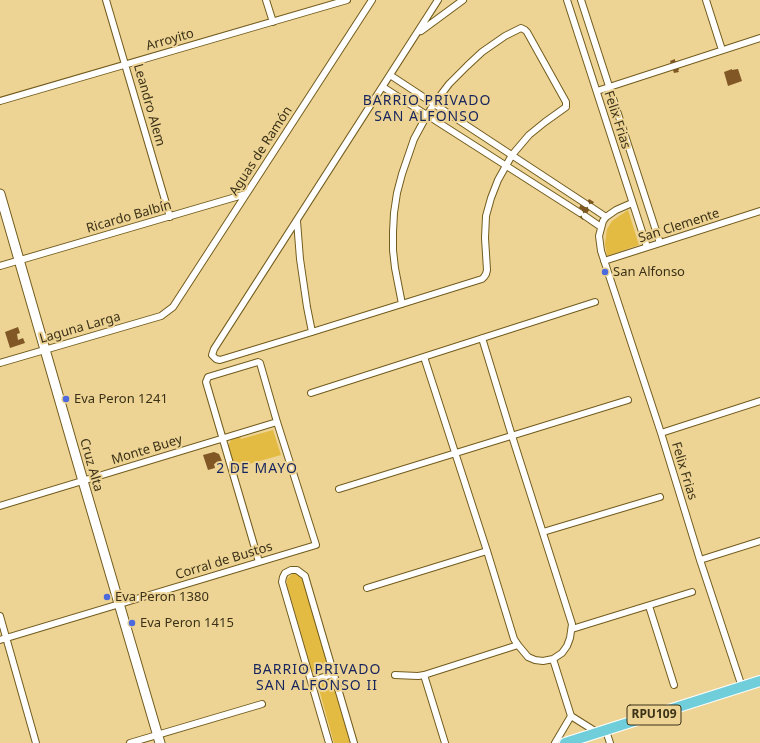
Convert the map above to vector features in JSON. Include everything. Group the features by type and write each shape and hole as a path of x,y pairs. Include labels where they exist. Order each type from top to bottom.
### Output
{"main road":[{"name":"Cruz Alta","path":"0,194 82,481 159,739"},
{"name":"RPU109","path":"565,743 742,688 760,681"}],"street":[{"name":"Leandro Alem","path":"106,0 170,216"},
{"path":"266,0 273,22"},
{"name":"Arroyito","path":"0,101 347,0"},
{"name":"Aguas de Ramón","path":"166,313 173,307 372,0"},
{"path":"402,304 393,250 394,213 397,193 414,139 434,104 449,84 482,52 497,41 521,28 527,32 539,53 566,102 566,107 536,129 512,155 506,165 491,198 486,216 485,238 487,270 484,277 482,279 402,304 312,332 220,360 212,356 214,349 438,0"},
{"path":"416,34 463,0"},
{"name":"Felix Frias","path":"567,0 647,247"},
{"name":"Felix Frias","path":"581,0 660,243"},
{"path":"706,0 722,50"},
{"path":"597,92 760,38"},
{"path":"390,75 606,217"},
{"path":"383,87 601,227 606,217 616,210 632,203"},
{"name":"Ricardo Balbín","path":"0,266 246,194"},
{"name":"San Clemente","path":"604,261 760,211"},
{"path":"297,221 300,259 312,332"},
{"name":"Felix Frias","path":"601,227 599,236 604,261 661,432 700,560 742,688"},
{"path":"311,393 595,302"},
{"name":"Laguna Larga","path":"0,363 161,316 166,313"},
{"path":"424,357 514,638 528,658 543,661 553,659 562,653 567,646 572,624 482,338"},
{"path":"259,562 206,379 208,377 258,362 260,363 277,422"},
{"path":"339,489 628,400"},
{"path":"661,432 760,401"},
{"name":"Monte Buey","path":"0,506 277,422"},
{"name":"Corral de Bustos","path":"3,640 316,545 277,422"},
{"path":"543,532 660,497"},
{"path":"700,560 760,541"},
{"path":"367,588 487,551"},
{"path":"329,743 282,582 285,573 291,570 297,570 304,576 354,743"},
{"path":"572,629 692,592"},
{"path":"649,606 674,685"},
{"path":"0,616 3,640 36,743"},
{"path":"395,675 424,675 518,645"},
{"path":"553,659 572,716 602,732 610,743"},
{"path":"311,681 334,674"},
{"path":"424,675 445,743"},
{"path":"130,743 159,739 262,704"},
{"path":"555,743 572,716"}],"shaded area":[{"path":"628,210 639,245 607,256 605,244 607,229 612,221"},
{"path":"273,430 281,455 249,464 249,466 236,471 229,448 231,440 240,436 241,439"},
{"path":"294,573 297,573 303,577 329,667 312,672 287,585 287,579"},
{"path":"332,678 350,743 334,743 317,682"}],"building":[{"path":"675,59 679,72 674,73 670,61"},
{"path":"732,69 738,69 742,81 728,86 724,72"},
{"path":"589,199 594,202 583,220 578,216 582,210 579,208 581,204 584,206"},
{"path":"18,327 20,333 17,334 18,340 23,338 25,343 10,348 5,332"},
{"path":"214,452 219,454 222,461 214,464 215,468 208,470 203,455"}],"place":[{"name":"San Alfonso","path":"605,272"},
{"name":"Eva Peron 1241","path":"66,399"},
{"name":"Eva Peron 1380","path":"107,597"},
{"name":"Eva Peron 1415","path":"132,623"}],"district":[{"name":"BARRIO PRIVADO SAN ALFONSO","path":"427,110"},
{"name":"2 DE MAYO","path":"257,469"},
{"name":"BARRIO PRIVADO SAN ALFONSO II","path":"317,678"}]}
